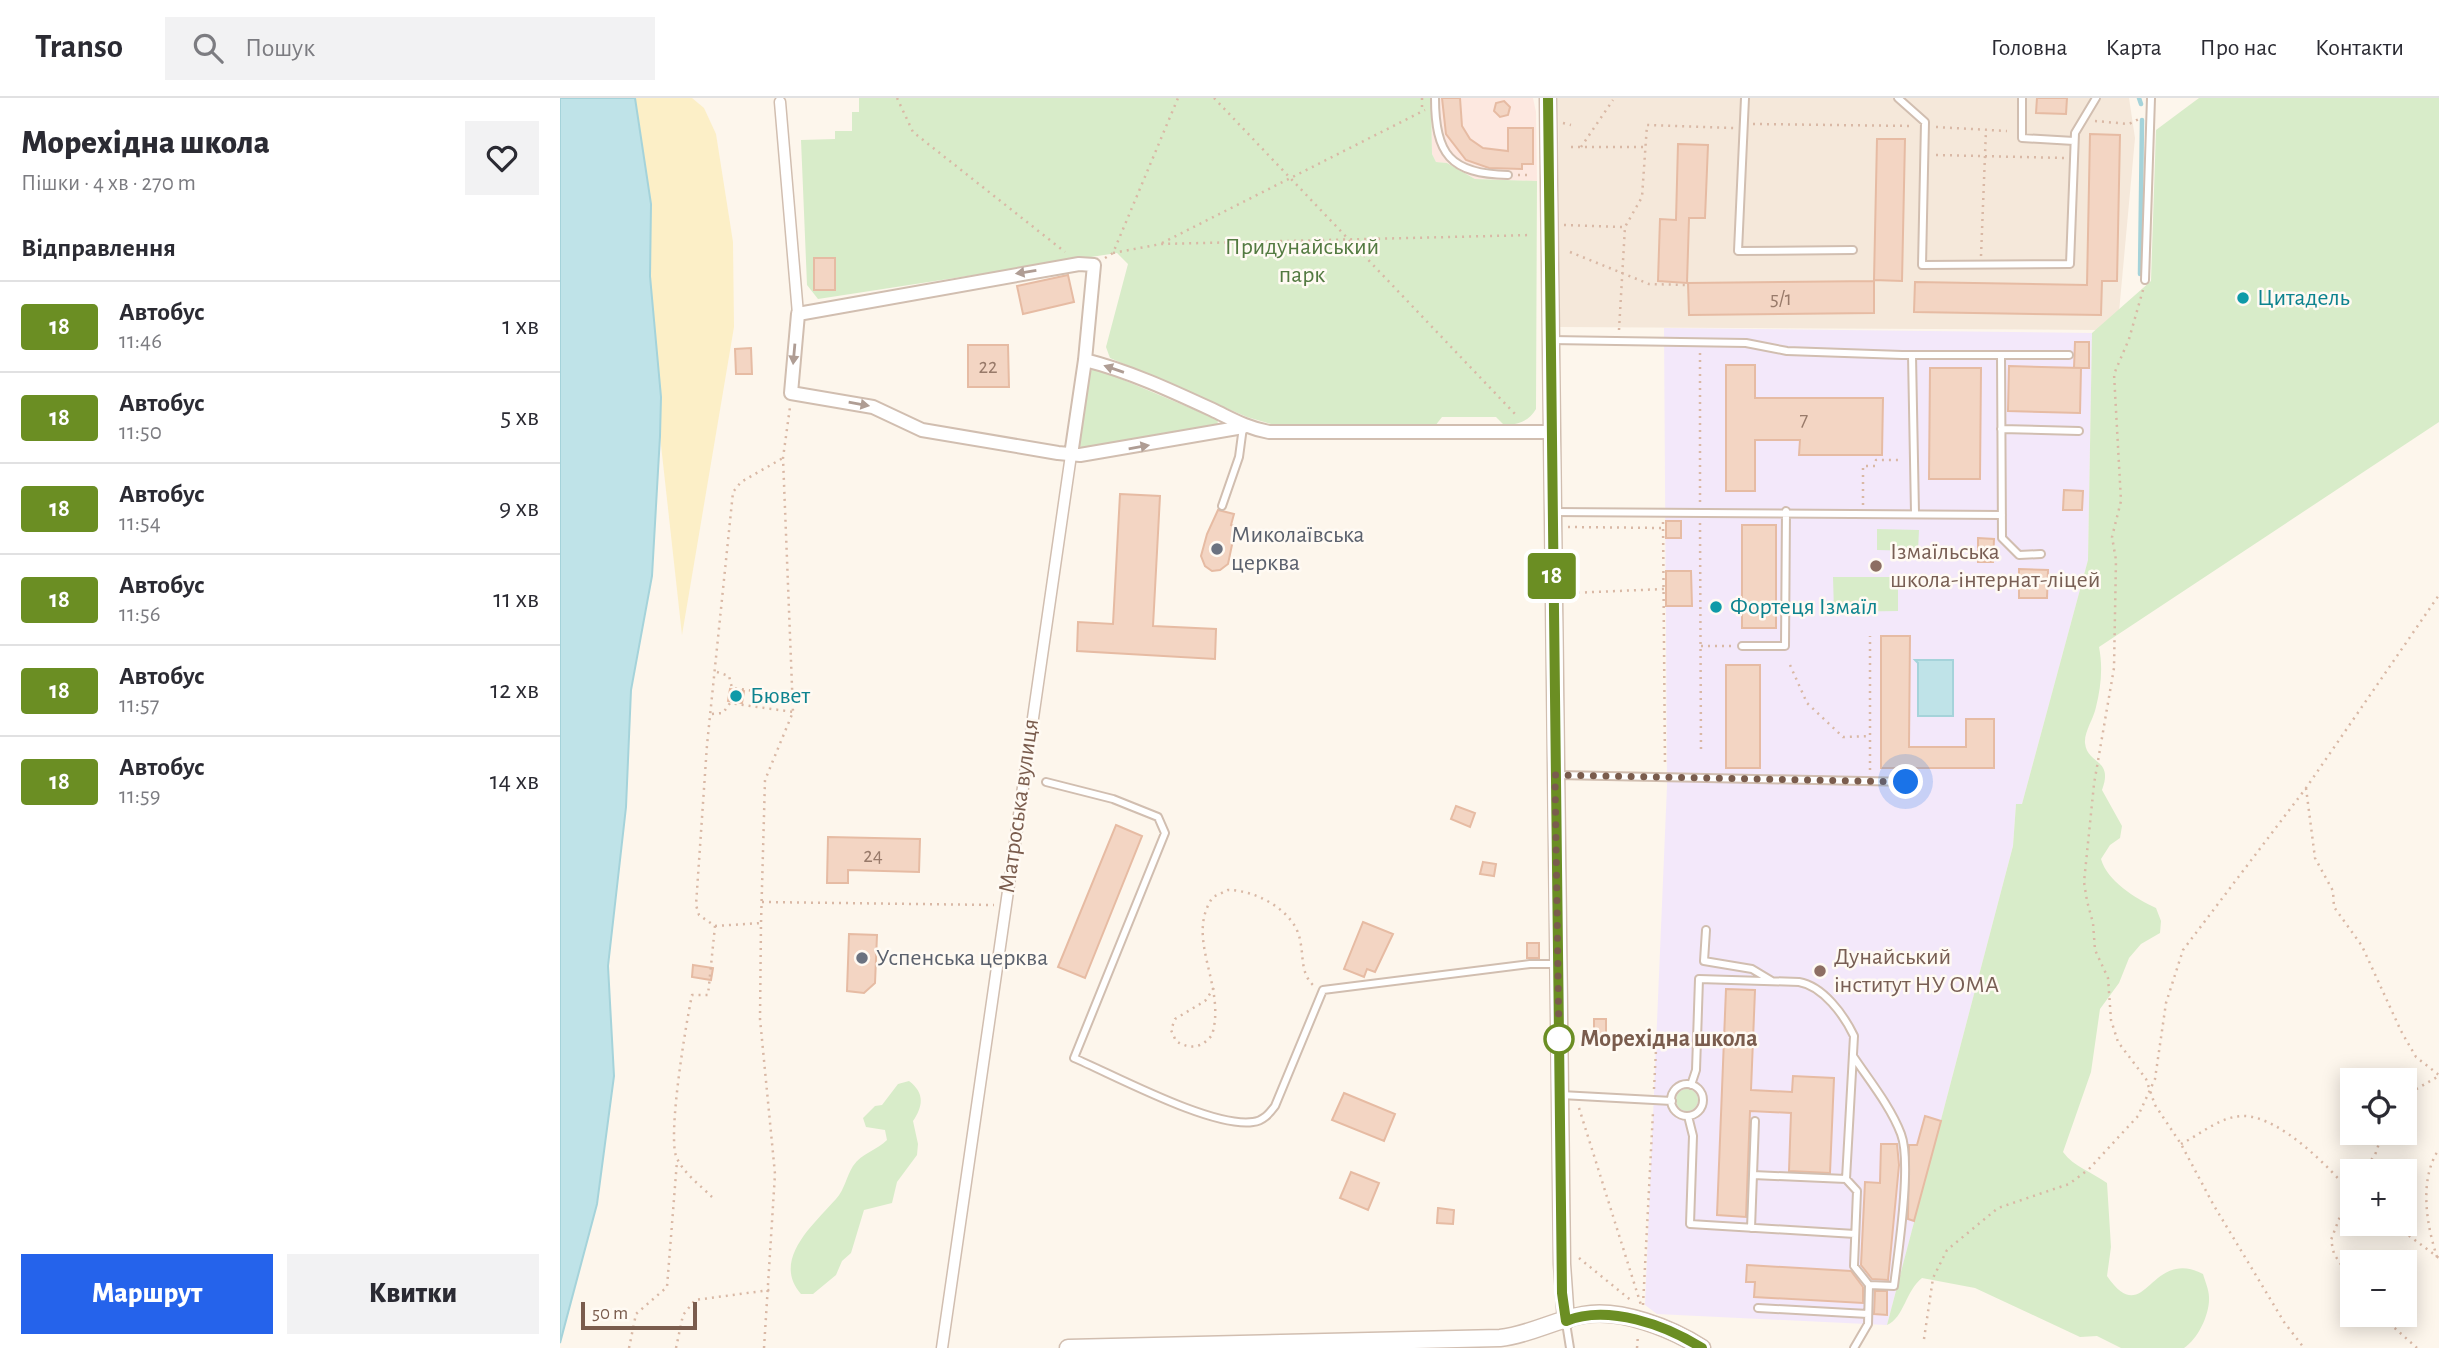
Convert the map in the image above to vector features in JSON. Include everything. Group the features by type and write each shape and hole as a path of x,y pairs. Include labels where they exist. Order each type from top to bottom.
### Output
{"street":[{"path":"1548,98 1559,1095 1562,1293 1566,1321"},
{"path":"780,102 798,314 791,393 865,404 922,430 1071,455 1095,454 1243,427 1295,434 1550,432"},
{"path":"798,314 1079,264 1094,265"},
{"name":"Матроська вулиця","path":"942,1348 1085,360 1094,265"},
{"path":"1085,360 1112,367 1215,411 1243,427"},
{"path":"1068,1348 1290,1345 1500,1338 1529,1333 1584,1315 1611,1316 1661,1328 1702,1348"}],"lane":[{"path":"1434,98 1436,134 1451,159 1476,173 1508,175"},
{"path":"1745,98 1738,251 1853,250"},
{"path":"1898,98 1925,122 1922,265 2070,264 2075,133 2087,118 2096,98"},
{"path":"2022,98 2022,138 2074,141"},
{"path":"2145,280 2151,98"},
{"path":"1549,340 1746,343 1787,351 1912,355 2069,355"},
{"path":"1912,355 1915,513"},
{"path":"2001,355 2002,538 2019,555 2041,554"},
{"path":"1222,506 1239,457 1243,427"},
{"path":"2001,429 2079,431"},
{"path":"1742,646 1786,646 1786,511"},
{"path":"1551,512 1786,511 2002,515"},
{"path":"1555,775 1912,782"},
{"path":"1046,782 1113,799 1158,817 1166,833 1074,1058 1217,1119 1253,1122 1267,1116 1281,1096 1323,990 1530,964 1558,964"},
{"path":"1706,930 1704,961 1752,969 1772,981"},
{"path":"1691,1085 1696,1070 1699,979 1807,983 1820,990 1854,1036 1846,1179"},
{"path":"1853,1055 1900,1130 1904,1146 1903,1216 1894,1286 1869,1285"},
{"path":"1691,1085 1700,1090 1703,1100 1701,1109 1688,1116 1675,1110 1672,1101 1678,1088 1691,1085"},
{"path":"1559,1095 1672,1101"},
{"path":"1688,1116 1693,1136 1690,1224 1855,1234"},
{"path":"1751,1227 1755,1121"},
{"path":"1753,1175 1846,1179 1857,1191 1854,1266 1869,1285 1868,1324 1854,1348"},
{"path":"1758,1308 1868,1314"},
{"path":"1566,1321 1570,1348"}],"path":[{"path":"897,98 913,132 1079,264"},
{"path":"1113,253 1178,98"},
{"path":"1214,98 1515,414"},
{"path":"1422,98 1422,112"},
{"path":"1581,147 1613,100"},
{"path":"1161,244 1435,107"},
{"path":"2087,118 2099,122 2129,124 2149,116"},
{"path":"1560,122 1571,125"},
{"path":"1749,124 1917,126"},
{"path":"1619,341 1625,227 1642,197 1647,125 1741,128"},
{"path":"1936,127 2007,131"},
{"path":"1981,260 1986,130"},
{"path":"1571,147 1645,147"},
{"path":"1935,155 2069,158"},
{"path":"1508,175 1535,175"},
{"path":"1560,225 1625,227"},
{"path":"1094,265 1113,253 1161,244 1532,235"},
{"path":"1570,253 1649,284 1685,285"},
{"path":"2145,280 2129,339 2114,374 2121,501 2112,537 2116,559 2114,668 2094,784 2084,882 2095,950 2111,992 2111,1020 2118,1042 2134,1060 2160,1112 2284,1322 2304,1348"},
{"path":"1700,342 1700,508"},
{"path":"764,1348 770,1290 775,1174 760,1019 765,780 793,712 783,458 791,393"},
{"path":"761,923 715,926 699,915 696,895 733,492 741,482 783,458"},
{"path":"1863,509 1863,466 1875,466 1876,460 1903,460"},
{"path":"1663,512 1665,777"},
{"path":"1700,516 1701,754"},
{"path":"1563,527 1663,528"},
{"path":"1571,593 1664,589"},
{"path":"1924,1339 1933,1278 1947,1250 1998,1208 2069,1184 2089,1169 2138,1116 2159,1064 2171,981 2183,950 2306,788 2439,595"},
{"path":"1870,636 1870,770"},
{"path":"1701,646 1742,646"},
{"path":"1790,665 1807,703 1843,737 1870,736"},
{"path":"717,672 729,676 732,688 793,696"},
{"path":"712,714 723,713 730,703 793,712"},
{"path":"2306,788 2315,858 2333,891 2334,907 2362,946 2401,1031 2416,1057 2439,1076 2417,1089"},
{"path":"1214,988 1205,1001 1175,1019 1171,1030 1176,1041 1190,1047 1199,1046 1212,1035 1216,1012 1214,988 1202,937 1204,915 1213,897 1220,892 1237,890 1267,902 1289,918 1300,938 1304,973 1314,987 1323,990"},
{"path":"762,902 1004,905"},
{"path":"712,1196 682,1167 674,1146 684,1031 692,995 708,995 715,926"},
{"path":"1653,1096 1656,1050"},
{"path":"1643,1312 1653,1105"},
{"path":"1578,1106 1643,1312"},
{"path":"2181,1144 2226,1120 2244,1116 2259,1119 2322,1159 2340,1180"},
{"path":"2438,1257 2428,1215 2426,1180 2429,1164 2439,1149"},
{"path":"629,1348 636,1314 667,1287 677,1157"},
{"path":"2340,1214 2331,1240 2334,1254 2340,1263"},
{"path":"2410,1236 2438,1257"},
{"path":"1579,1258 1627,1295 1643,1312"},
{"path":"676,1348 683,1315 695,1300 770,1290"},
{"path":"2394,1327 2417,1348"},
{"path":"1637,1348 1639,1331"}],"shaded area":[{"path":"1431,98 1533,98 1536,112 1537,181 1475,179 1447,163 1436,162 1432,154"},
{"path":"1558,98 2129,98 2135,138 2118,323 2102,330 1560,327"},
{"path":"1664,328 2092,333 2088,560 2022,804 2016,804 2013,846 1887,1325 1657,1314 1645,1305 1667,786"}],"green space":[{"name":"Придунайський парк","path":"859,98 1431,98 1432,154 1436,162 1447,163 1475,179 1537,181 1536,409 1526,420 1508,424 1503,424 1496,417 1442,417 1435,426 1271,424 1247,417 1110,358 1106,347 1128,264 1117,253 818,299 807,285 801,140 835,139 835,131 852,131 852,112 859,112"},
{"path":"2199,98 2439,98 2439,422 2099,647 2099,692 2085,743 2090,755 2105,772 2102,790 2122,826 2120,838 2110,845 2101,859 2116,882 2156,908 2161,921 2160,933 2141,944 2129,958 2119,983 2100,1009 2091,1072 2063,1152 2078,1166 2107,1183 2111,1247 2107,1276 2118,1289 2127,1295 2135,1295 2176,1269 2190,1269 2203,1274 2209,1304 2198,1332 2184,1348 2121,1348 2097,1336 2080,1337 1975,1288 1922,1278 1912,1289 1897,1316 1887,1325 2013,846 2016,804 2022,804 2088,560 2092,333 2151,281 2156,130"},
{"path":"1095,368 1214,418 1218,420 1217,428 1083,450 1079,445 1088,373"},
{"path":"1877,529 1919,530 1918,551 1877,550"},
{"path":"1833,577 1898,577 1898,611 1834,612"},
{"path":"909,1081 918,1090 921,1100 913,1121 918,1144 917,1155 897,1182 892,1203 864,1210 851,1253 842,1261 836,1275 813,1294 801,1294 793,1281 791,1268 799,1243 839,1195 857,1162 887,1140 885,1130 866,1127 863,1118 875,1106 882,1105 898,1084"},
{"path":"1687,1089 1695,1092 1698,1100 1695,1108 1687,1111 1679,1108 1676,1100 1679,1092"}],"sand":[{"path":"635,98 692,98 704,108 716,134 733,242 734,327 682,635 660,436 661,397 650,276 651,204"}],"water":[{"path":"560,98 635,98 651,204 650,276 661,397 652,576 631,690 626,807 608,966 614,1076 597,1204 560,1343"},
{"path":"1915,660 1953,660 1953,716 1918,716 1918,663"}],"building":[{"path":"1442,98 1460,98 1462,126 1470,139 1483,148 1508,151 1508,128 1533,128 1533,164 1522,164 1522,169 1489,168 1466,160 1446,134"},
{"path":"2037,98 2067,98 2066,114 2036,113"},
{"path":"1504,101 1510,107 1508,115 1500,117 1494,111 1496,103"},
{"path":"2090,134 2120,135 2117,281 2102,281 2101,315 1914,312 1915,282 2087,285"},
{"path":"1877,139 1905,139 1902,281 1874,280"},
{"path":"1678,144 1708,145 1705,218 1689,218 1687,283 1658,281 1660,219 1676,220"},
{"path":"814,258 835,258 835,290 814,290"},
{"path":"1068,275 1074,302 1023,314 1017,286"},
{"path":"1874,281 1874,313 1689,315 1688,283"},
{"path":"2075,342 2089,342 2089,368 2074,368"},
{"path":"968,345 1008,345 1009,387 968,387"},
{"path":"751,348 752,374 736,374 735,349"},
{"path":"1726,365 1755,365 1755,398 1883,398 1882,455 1799,455 1800,440 1755,440 1755,491 1726,491"},
{"path":"2009,366 2081,368 2080,413 2008,411"},
{"path":"1930,368 1981,368 1980,479 1929,479"},
{"path":"2064,490 2083,491 2082,510 2063,510"},
{"path":"1120,494 1160,496 1153,626 1216,629 1215,659 1077,651 1078,622 1113,624"},
{"name":"Миколаївська церква","path":"1218,510 1234,514 1231,525 1234,526 1233,540 1228,564 1220,570 1212,571 1205,566 1201,556"},
{"path":"1666,521 1681,521 1681,538 1666,538"},
{"path":"1742,525 1776,525 1776,628 1742,628"},
{"path":"1978,538 1994,539 1993,562 1978,562"},
{"path":"2019,569 2048,570 2047,598 2019,598"},
{"path":"1666,571 1691,571 1692,606 1666,606"},
{"path":"1881,636 1910,636 1909,747 1966,747 1966,719 1994,719 1994,768 1881,768"},
{"path":"1726,665 1760,665 1760,768 1726,768"},
{"name":"Бювет","path":"730,689 744,691 742,703 728,701"},
{"path":"1456,806 1475,813 1470,827 1451,819"},
{"path":"1116,825 1142,836 1085,978 1058,967"},
{"path":"828,837 920,839 919,872 848,870 848,883 827,883"},
{"path":"1483,862 1496,864 1494,876 1480,874"},
{"path":"1363,922 1393,934 1375,972 1367,969 1364,977 1344,969"},
{"name":"Успенська церква","path":"849,934 877,935 875,983 864,993 847,991"},
{"path":"1527,943 1539,943 1539,958 1527,958"},
{"path":"693,965 713,968 711,980 692,977"},
{"path":"1726,989 1755,990 1751,1090 1792,1092 1793,1076 1834,1078 1830,1173 1789,1171 1791,1113 1750,1111 1746,1217 1717,1215"},
{"path":"1594,1019 1606,1019 1606,1034 1594,1034"},
{"path":"1344,1093 1395,1114 1384,1141 1332,1120"},
{"path":"1925,1116 1941,1121 1914,1221 1908,1219 1909,1145 1917,1145"},
{"path":"1881,1144 1897,1144 1899,1165 1888,1280 1872,1279 1861,1265 1865,1182 1880,1183"},
{"path":"1351,1172 1379,1183 1368,1210 1340,1198"},
{"path":"1438,1208 1454,1210 1453,1224 1437,1223"},
{"path":"1747,1265 1851,1271 1863,1287 1863,1303 1754,1297 1755,1282 1746,1282"},
{"path":"1875,1291 1887,1291 1887,1315 1874,1314"}],"waterway":[{"path":"2139,98 2141,104"},
{"path":"2140,274 2142,120"}],"bus line":[{"name":"18","path":"1548,98 1562,1293 1566,1321 1594,1314 1619,1317 1681,1336 1702,1348"}],"place":[{"name":"Цитадель","path":"2243,298"},
{"name":"Миколаївська церква","path":"1217,549"},
{"name":"Ізмаїльська школа-інтернат-ліцей","path":"1876,566"},
{"name":"Фортеця Ізмаїл","path":"1716,607"},
{"name":"Бювет","path":"736,696"},
{"name":"Успенська церква","path":"862,958"},
{"name":"Дунайський інститут НУ ОМА","path":"1820,971"},
{"name":"Морехідна школа","path":"1559,1039"}],"route":[{"path":"1559,1039 1555,775 1906,782"}]}
